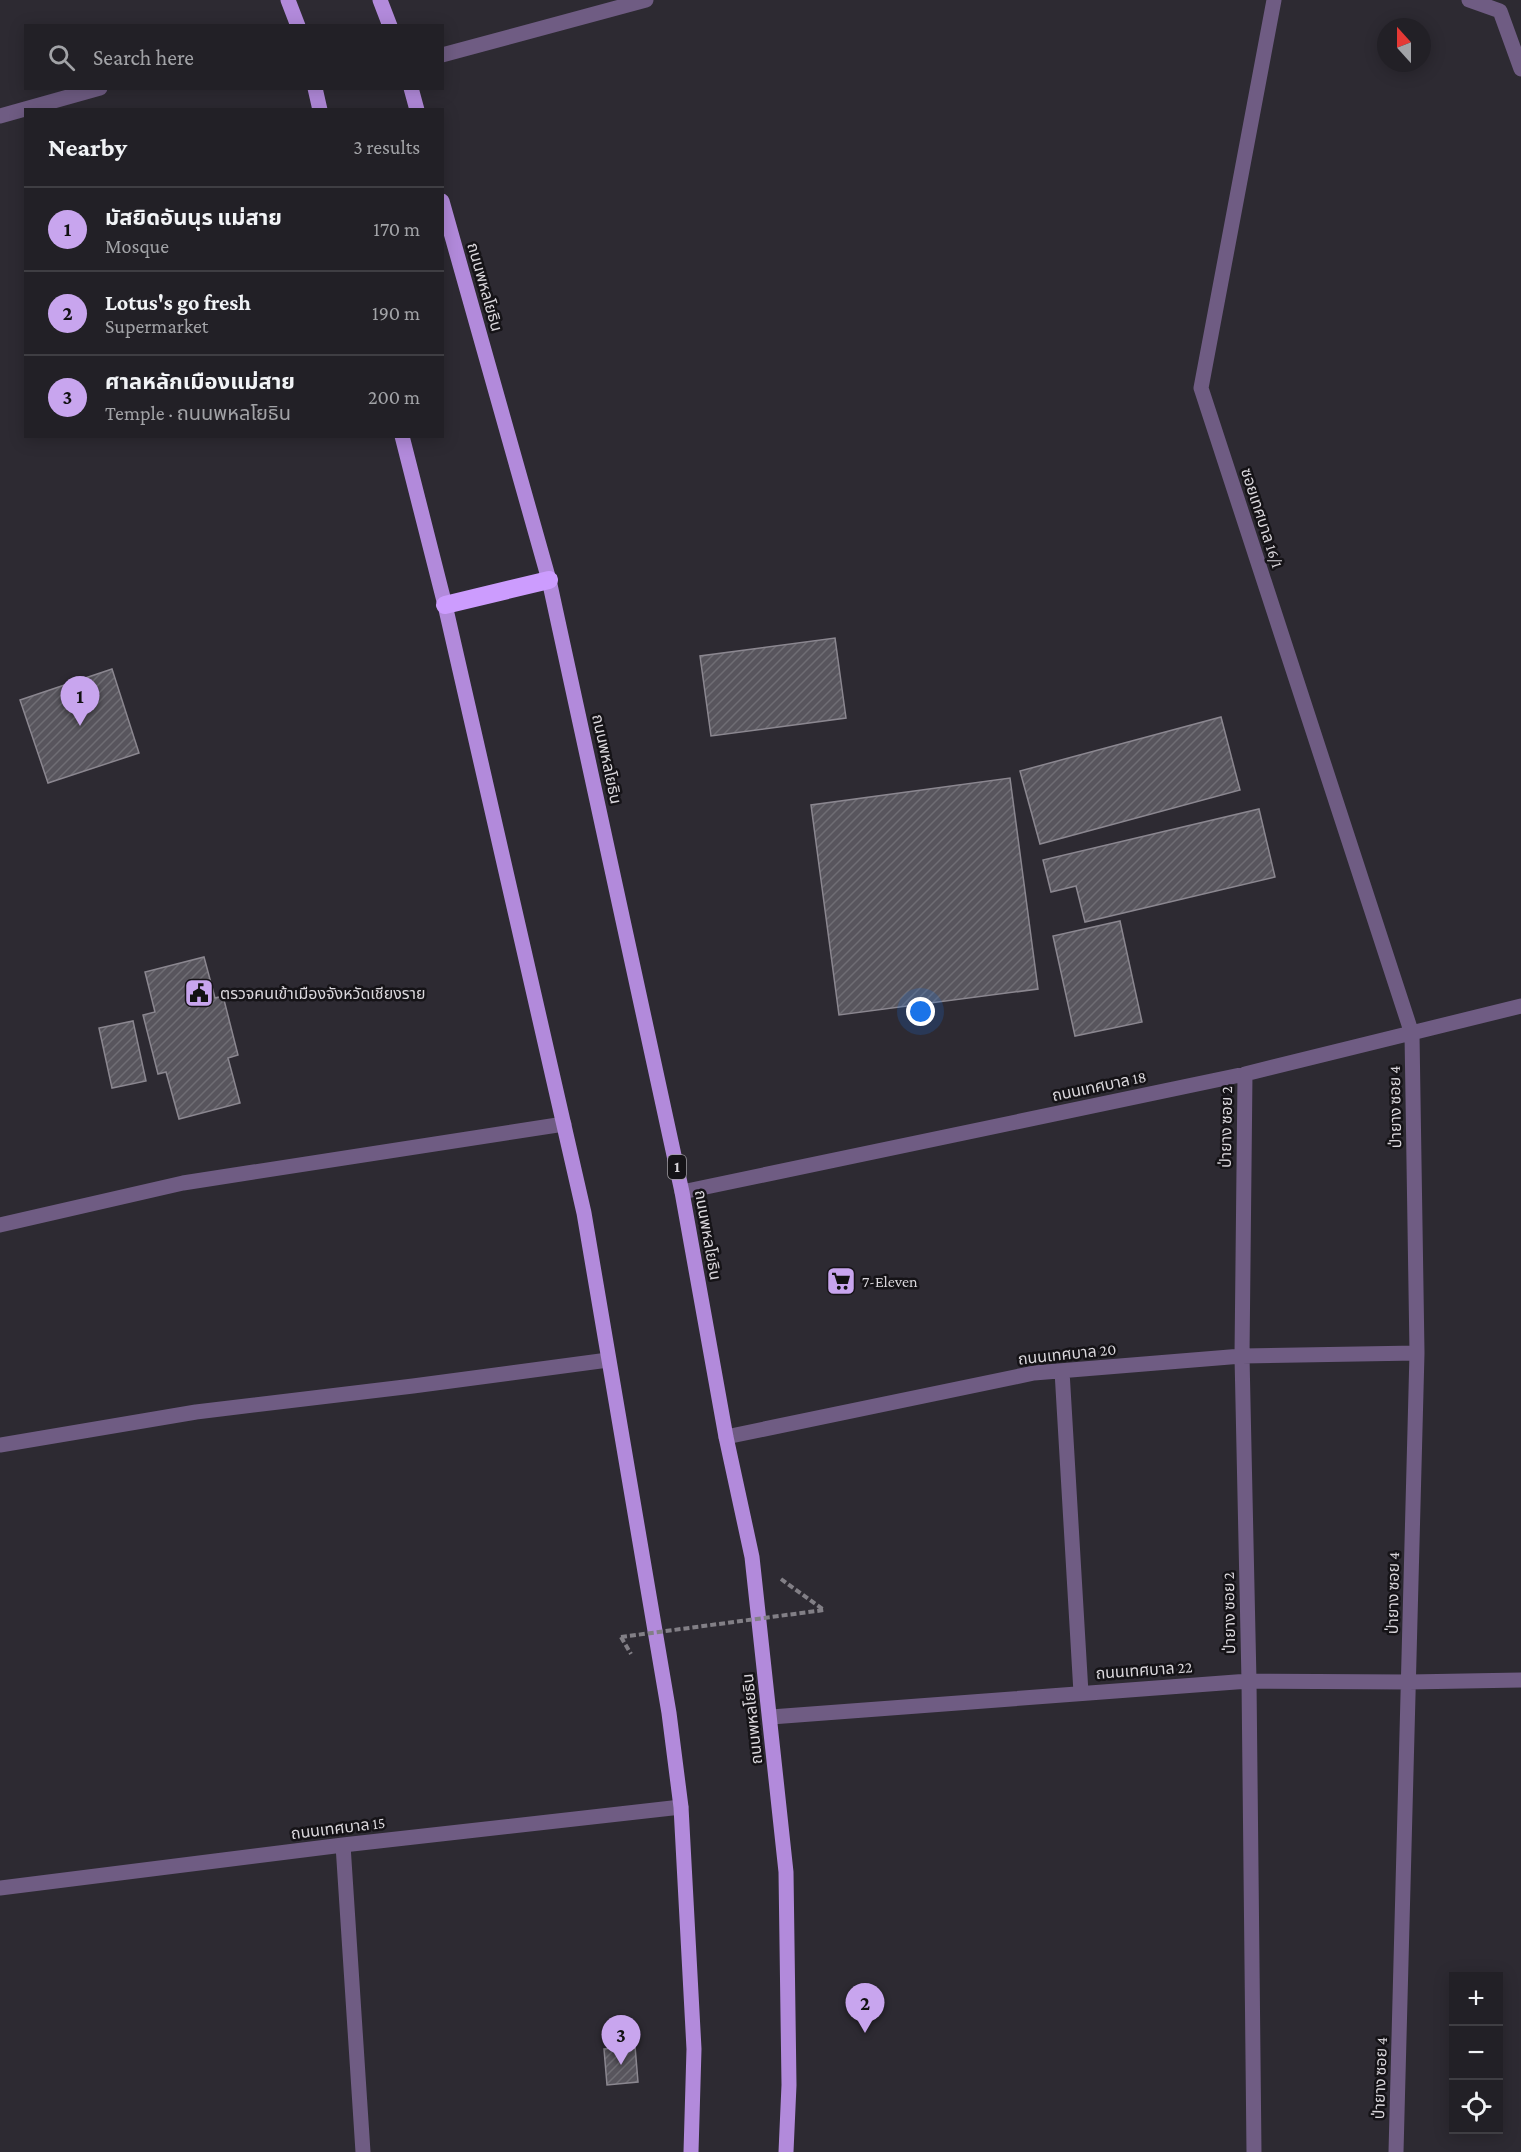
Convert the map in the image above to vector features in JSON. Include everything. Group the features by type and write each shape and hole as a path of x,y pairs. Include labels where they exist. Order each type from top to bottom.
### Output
{"highway":[{"path":"445,605 549,580"}],"main road":[{"path":"288,0 297,24"},
{"path":"380,0 389,24"},
{"path":"315,90 320,108"},
{"path":"412,90 416,108"},
{"name":"ถนนพหลโยธิน","path":"444,208 549,580 682,1192 726,1437 752,1557 786,1872 789,2085 786,2152"},
{"path":"403,438 445,605 584,1213 669,1713 681,1807 694,2049 691,2152"}],"street":[{"path":"444,53 646,0"},
{"name":"ซอยเทศบาล 16/1","path":"1274,0 1201,388 1412,1034"},
{"path":"1469,0 1500,11 1521,69"},
{"path":"29,108 93,90"},
{"path":"0,116 24,109"},
{"name":"ถนนเทศบาล 18","path":"682,1192 1245,1074 1521,1006"},
{"name":"ป่ายาง ซอย 4","path":"1396,2152 1417,1353 1412,1034"},
{"name":"ป่ายาง ซอย 2","path":"1245,1074 1242,1356 1249,1680 1254,2152"},
{"path":"0,1225 183,1183 564,1124"},
{"name":"ถนนเทศบาล 20","path":"726,1437 1034,1373 1242,1356 1417,1353"},
{"path":"0,1445 196,1412 608,1360"},
{"path":"1062,1371 1081,1693"},
{"name":"ถนนเทศบาล 22","path":"771,1717 1249,1680 1409,1682 1521,1680"},
{"name":"ถนนเทศบาล 15","path":"0,1888 343,1845 681,1807"},
{"path":"343,1845 363,2152"}],"path":[{"path":"621,1637 824,1610 752,1557"}],"building":[{"path":"835,638 846,718 711,736 700,656"},
{"path":"112,669 139,753 48,783 20,700"},
{"path":"1221,717 1240,790 1040,844 1020,771"},
{"path":"1010,778 1038,989 839,1015 811,805"},
{"path":"1259,809 1275,877 1085,922 1076,886 1051,892 1043,860"},
{"path":"1120,921 1142,1022 1075,1036 1053,936"},
{"path":"204,957 215,998 223,996 238,1055 228,1058 240,1103 179,1119 166,1072 158,1074 143,1015 155,1012 145,972"},
{"path":"133,1021 146,1081 112,1088 99,1028"},
{"path":"635,2046 638,2082 607,2085 604,2049"}],"place":[{"name":"มัสยิดอันนุร แม่สาย","path":"80,726"},
{"name":"ตรวจคนเข้าเมืองจังหวัดเชียงราย","path":"199,993"},
{"name":"7-Eleven","path":"841,1281"},
{"name":"Lotus's go fresh","path":"865,2033"},
{"name":"ศาลหลักเมืองแม่สาย","path":"621,2065"}]}
